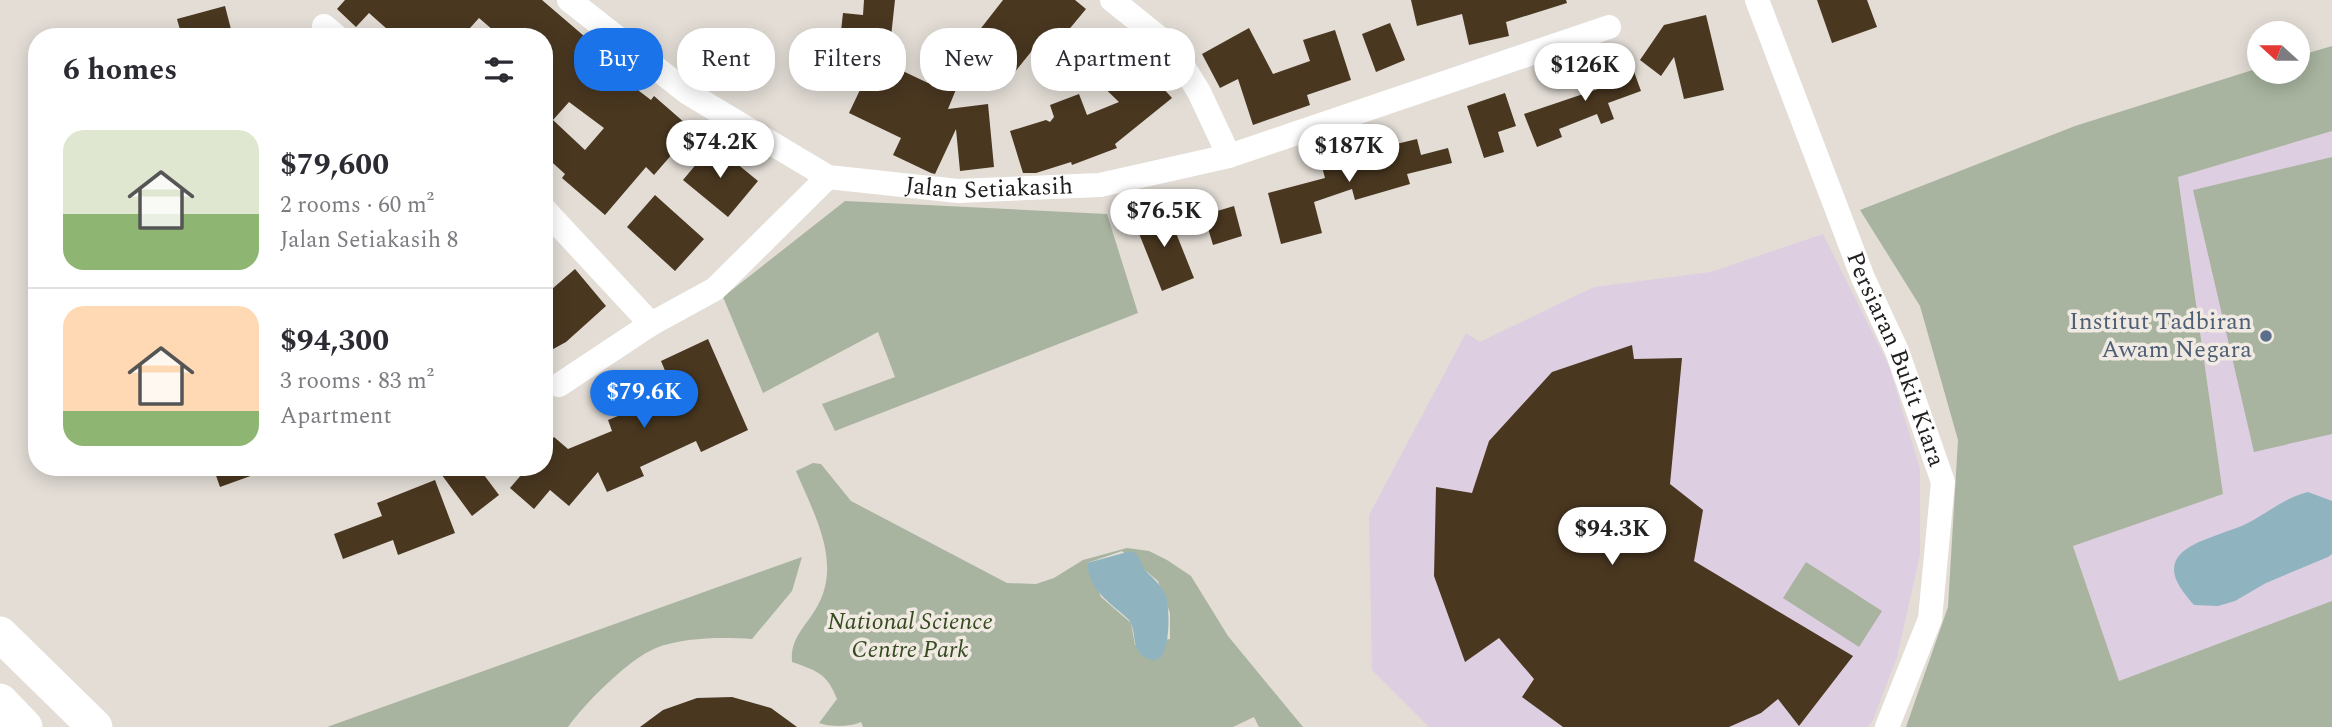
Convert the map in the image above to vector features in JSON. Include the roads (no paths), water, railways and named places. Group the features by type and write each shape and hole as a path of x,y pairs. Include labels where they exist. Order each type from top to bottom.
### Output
{"highway":[{"path":"0,634 95,727"},
{"path":"0,701 26,727"}],"street":[{"name":"Jalan Setiakasih","path":"569,0 688,93 828,177 958,191 1100,185 1229,156 1609,27"},
{"path":"1112,0 1172,48 1199,92 1229,156"},
{"name":"Persiaran Bukit Kiara","path":"1757,0 1863,278 1897,351 1943,482 1930,619 1887,727"},
{"path":"559,385 651,324 715,289 828,177"},
{"path":"553,219 651,324"}],"water":[{"path":"2308,492 2332,501 2332,554 2266,583 2235,601 2218,606 2194,605 2181,589 2175,576 2175,563 2184,551 2201,541 2242,526 2285,501"},
{"path":"1131,551 1137,555 1166,596 1168,626 1165,650 1160,658 1153,660 1139,652 1130,622 1101,594 1089,573 1087,563"}],"place":[{"name":"Institut Tadbiran Awam Negara","path":"2266,336"}],"park label":[{"name":"National Science Centre Park","path":"910,636"}]}
